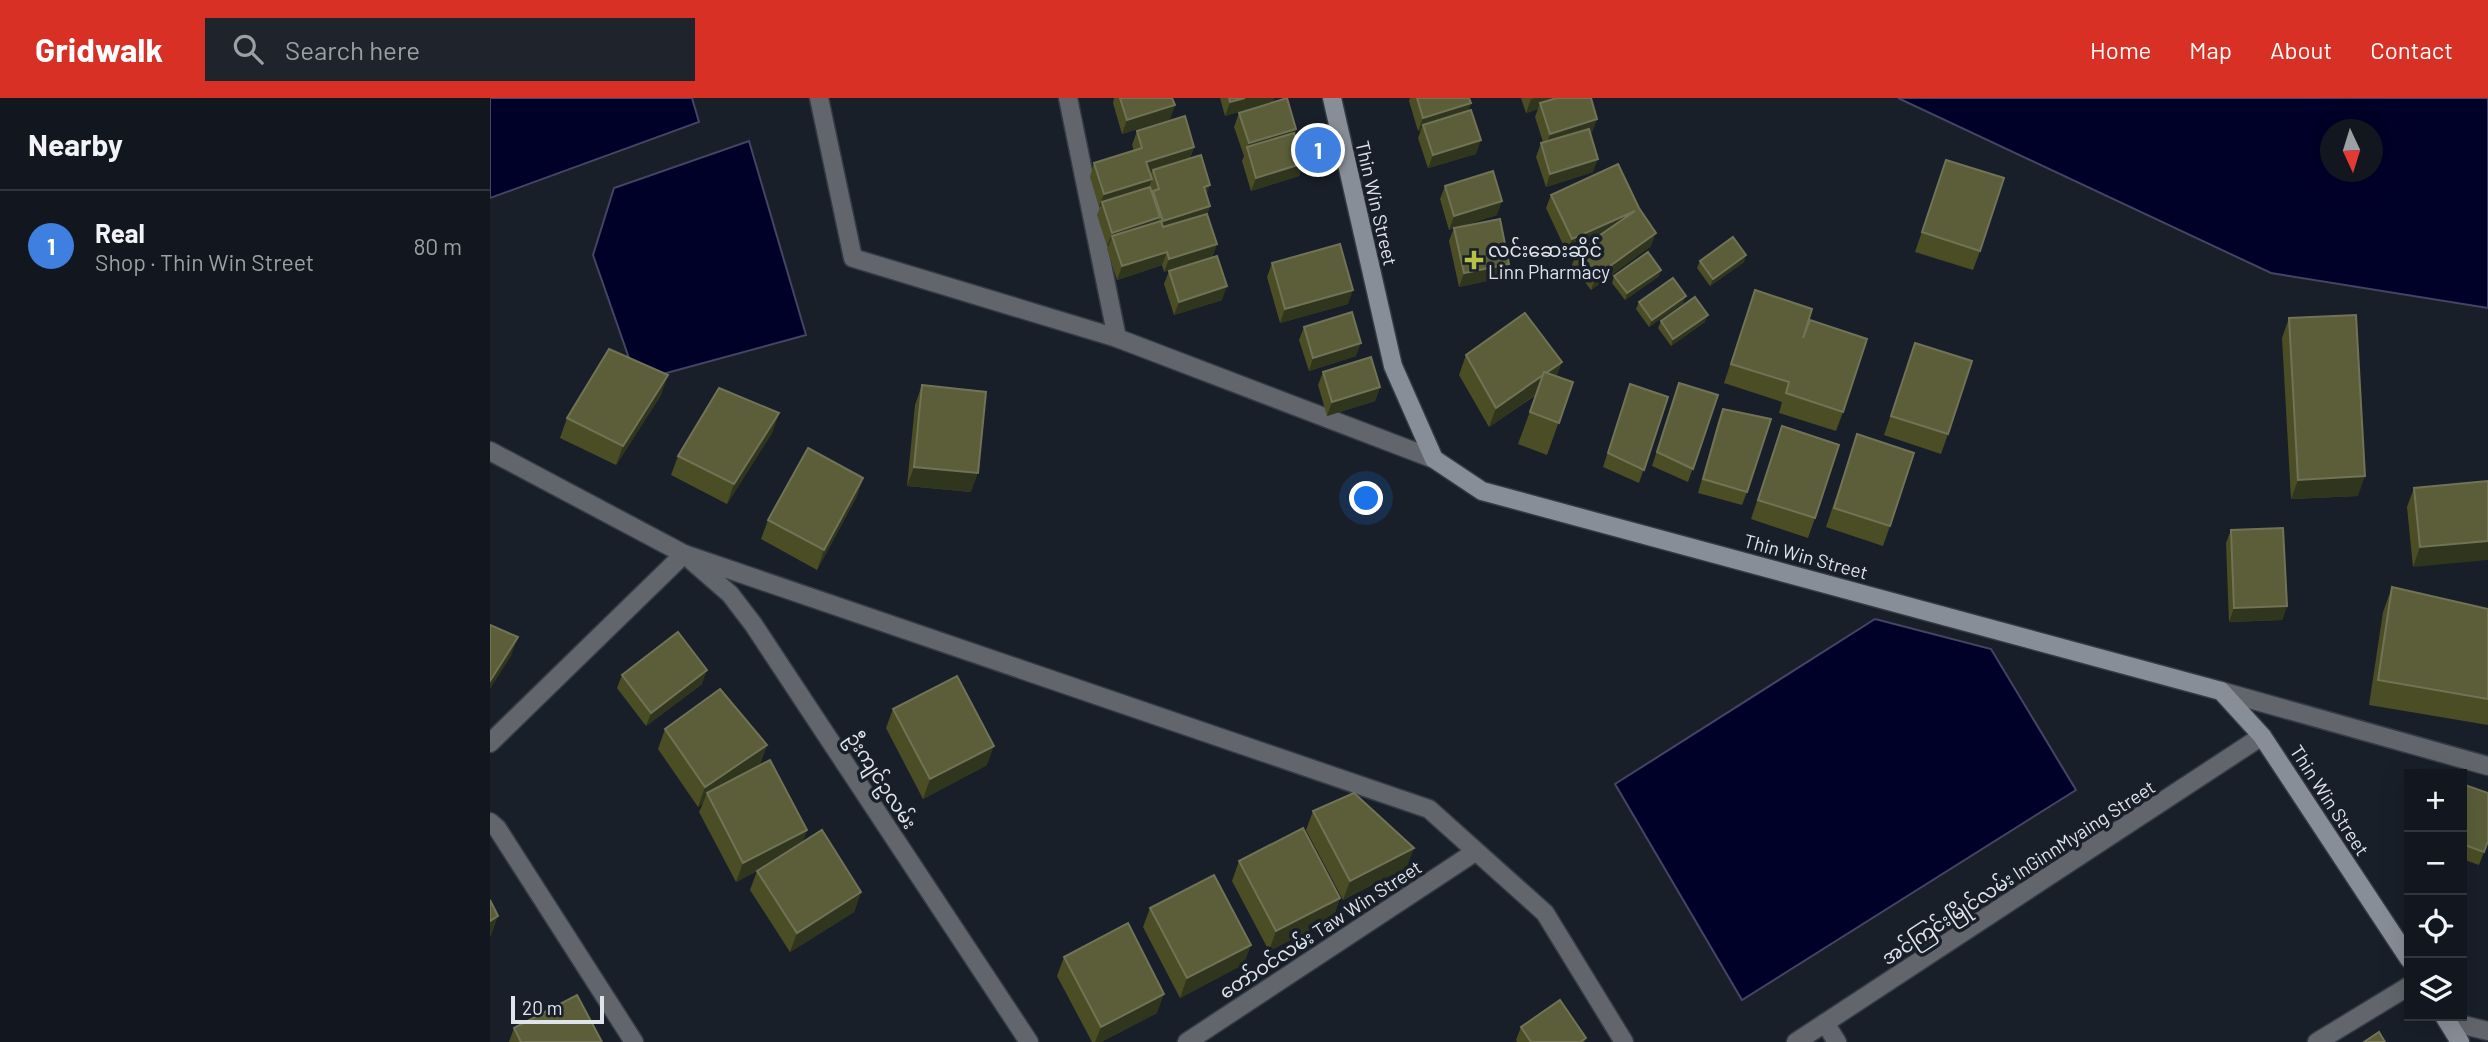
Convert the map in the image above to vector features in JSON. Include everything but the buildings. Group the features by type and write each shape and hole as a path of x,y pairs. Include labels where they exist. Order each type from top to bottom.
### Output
{"main road":[{"name":"Thin Win Street","path":"1332,98 1393,366 1434,459 1482,491 2221,691 2262,736 2408,958"},
{"path":"2447,1021 2460,1042"}],"street":[{"path":"819,98 853,258 1117,338 1434,459"},
{"path":"1068,98 1117,338"},
{"path":"490,451 684,554 1429,809 1545,913 1624,1042"},
{"path":"490,743 684,554"},
{"name":"ဦးကျင်ဥလမ်း","path":"684,554 730,594 753,624 1029,1042"},
{"path":"2221,691 2488,766"},
{"name":"အင်ကြင်းမြိုင်လမ်း InGinnMyaing Street","path":"1796,1042 2262,736"},
{"path":"490,822 497,828 634,1042"},
{"name":"တော်ဝင်လမ်း Taw Win Street","path":"1187,1042 1475,852"},
{"path":"2317,1042 2404,989"},
{"path":"2453,1021 2488,1031"},
{"path":"1825,1023 1837,1042"}],"water":[{"path":"490,98 692,98 699,122 490,198"},
{"path":"1898,98 2488,98 2488,308 2271,273"},
{"path":"749,141 806,335 637,381 593,255 614,188"},
{"path":"1875,619 1991,649 2076,790 1742,1000 1615,784"}],"place":[{"name":"Real","path":"1318,150"},
{"name":"လင်းဆေးဆိုင် Linn Pharmacy","path":"1474,260"}]}
